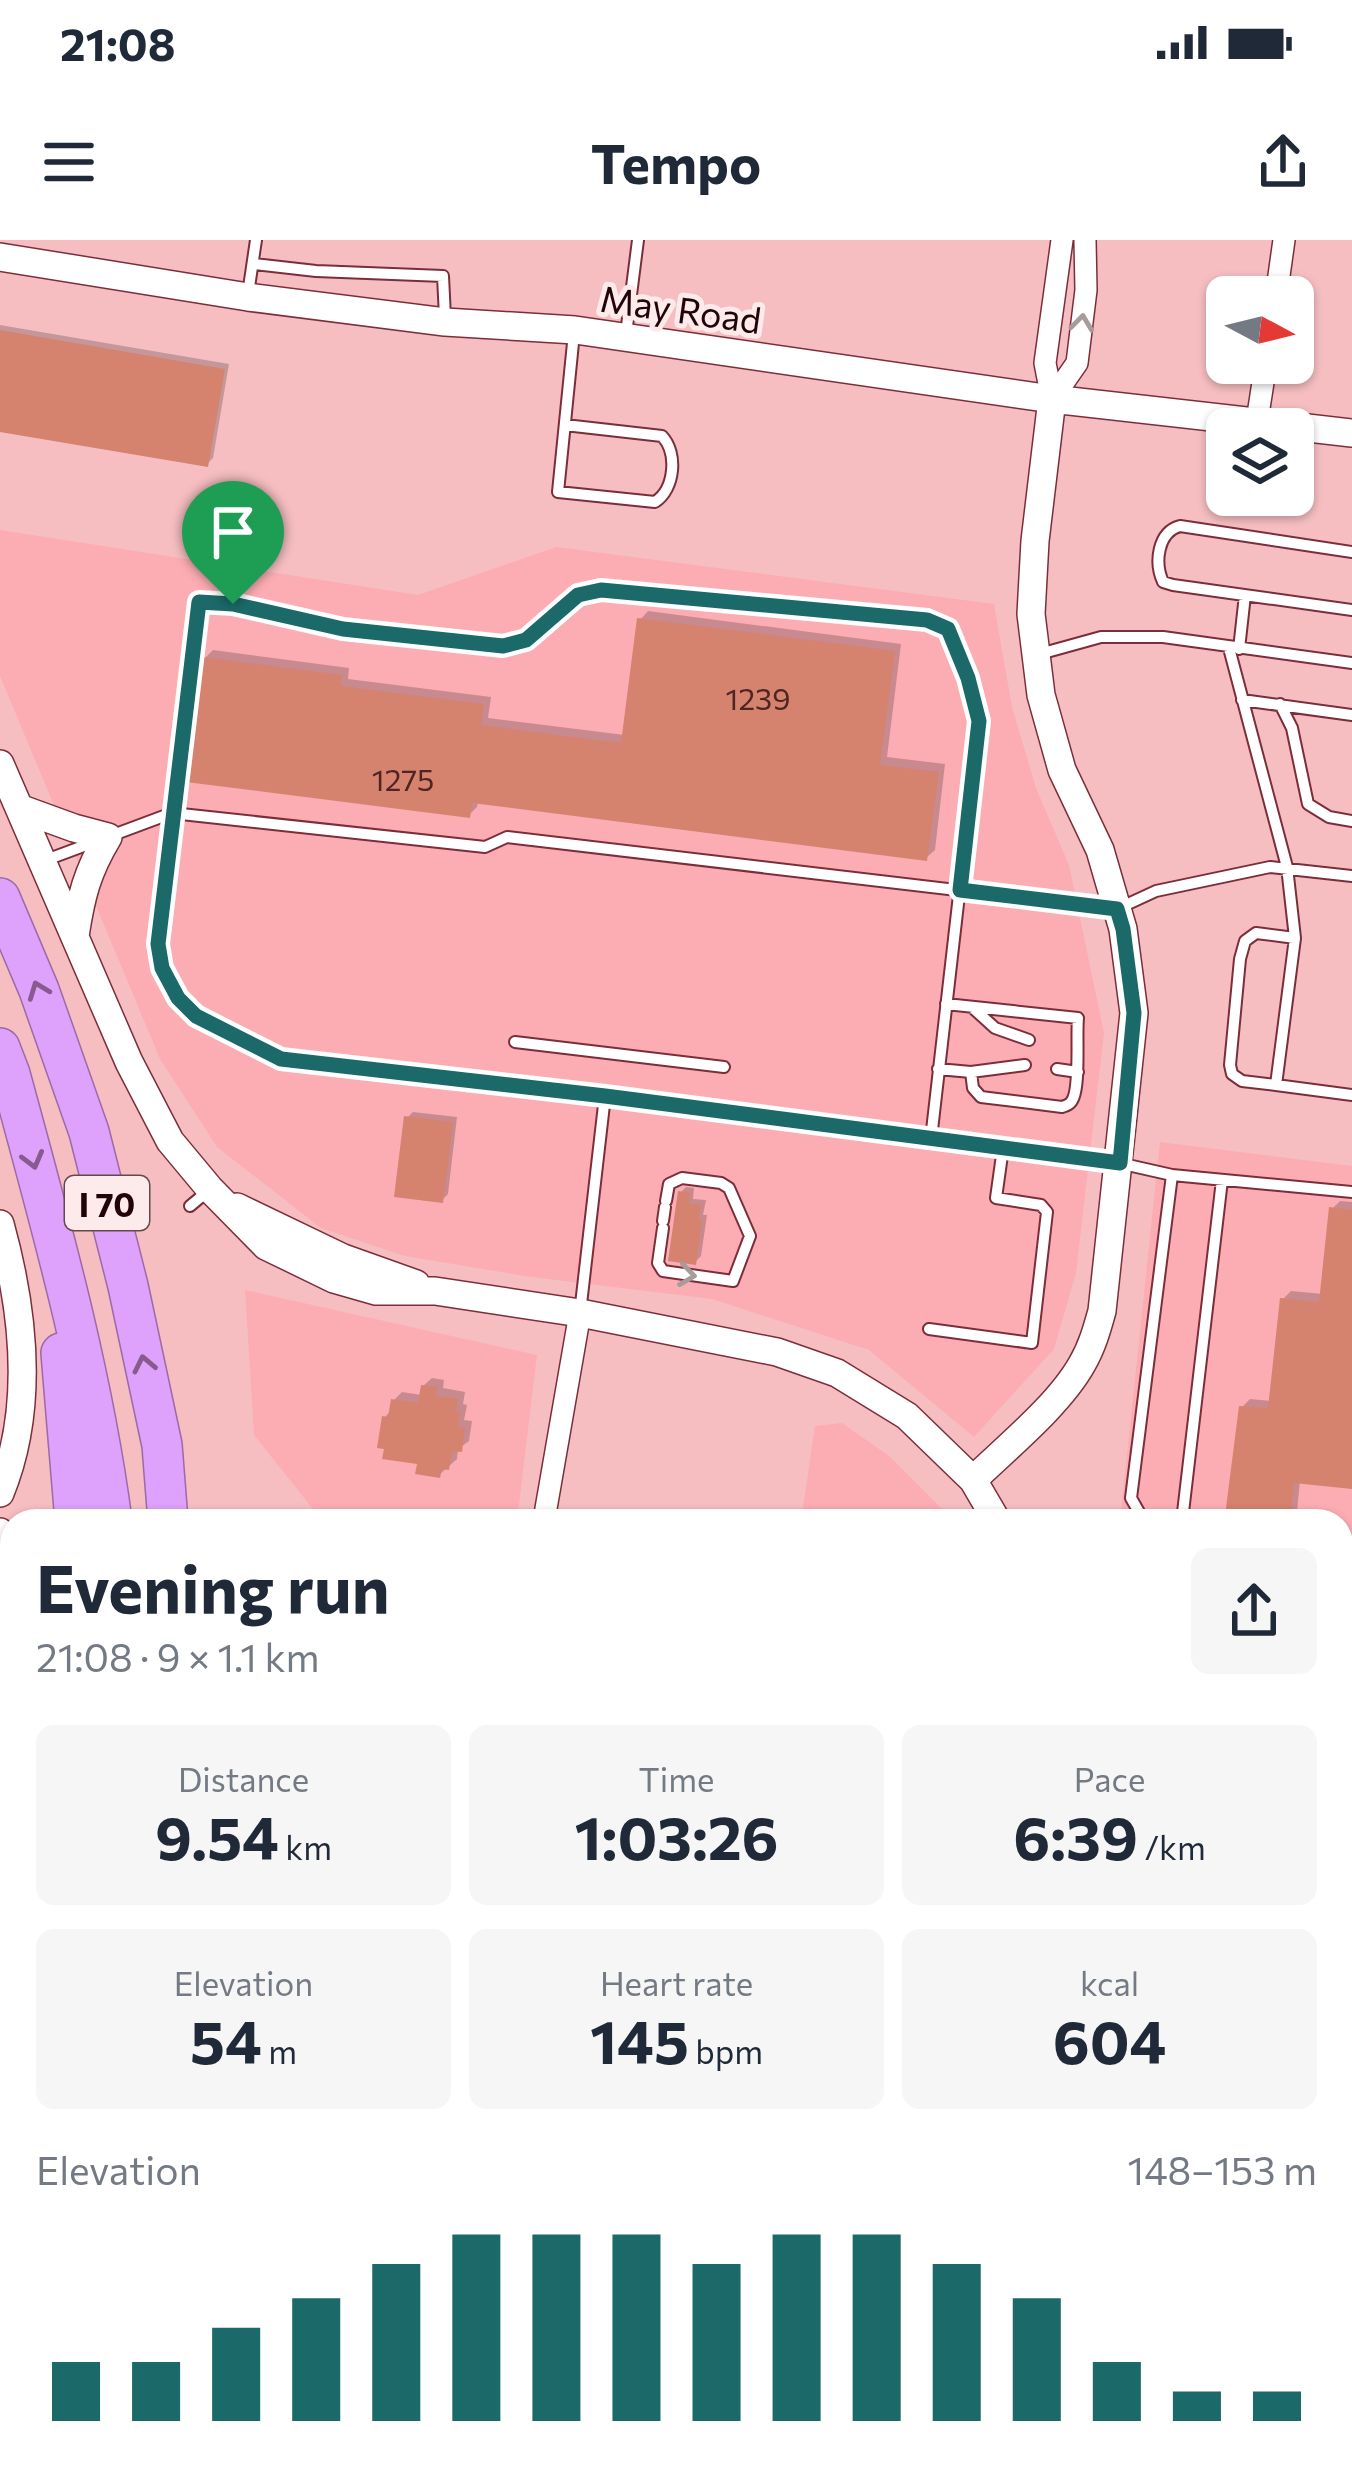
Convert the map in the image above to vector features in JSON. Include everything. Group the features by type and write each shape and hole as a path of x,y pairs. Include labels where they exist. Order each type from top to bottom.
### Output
{"highway":[{"name":"I 70","path":"0,898 89,1132 162,1445 167,1509"},
{"name":"I 70","path":"0,1048 63,1269 102,1446 110,1509"},
{"path":"63,1269 61,1354 74,1509"},
{"path":"162,1445 178,1509"}],"street":[{"path":"973,1480 1042,1414 1081,1367 1094,1339 1102,1311 1134,1013 1123,929 1100,850 1062,770 1041,694 1031,614 1052,399 1045,363 1062,240"},
{"path":"1052,399 1077,363 1086,290 1085,240"},
{"path":"1279,276 1284,240"},
{"name":"May Road","path":"0,257 248,297 445,322 575,330 1052,399 1206,416"},
{"name":"May Road","path":"1314,429 1352,434"},
{"path":"0,764 129,1062 170,1141 207,1198 343,1258 435,1292 580,1313 777,1352 837,1372 907,1416 973,1480 990,1509"},
{"path":"19,808 108,837 82,890 75,936"},
{"path":"0,1224 11,1362 22,1417 0,1493"},
{"path":"548,1509 580,1313"}],"lane":[{"path":"248,297 256,240"},
{"path":"626,337 638,240"},
{"path":"254,263 316,271 443,276 445,322"},
{"path":"565,424 662,436 672,456 664,496 655,502 558,492 565,424 575,330"},
{"path":"1352,552 1180,526 1168,529 1162,538 1159,573 1173,585 1352,610"},
{"path":"931,1139 979,721 948,629 927,620 601,590 578,595 526,640 503,646 343,629 233,604 199,602 158,944 162,968 178,998 196,1016 281,1059 1120,1163 1172,1175 1352,1192"},
{"path":"1245,595 1234,648 1242,700 1287,867 1295,938 1276,1085"},
{"path":"1036,655 1101,637 1163,637 1352,663"},
{"path":"1242,700 1352,715"},
{"path":"1280,704 1292,728 1308,803 1329,818 1352,821"},
{"path":"42,861 172,813 485,848 507,837 1117,909 1156,891 1270,867 1352,875"},
{"path":"1295,938 1256,933 1245,941 1232,1074 1242,1081 1352,1095"},
{"path":"946,1004 1078,1018 1078,1072 1070,1104 1062,1107 981,1097 971,1072"},
{"path":"972,1007 994,1028 1029,1040"},
{"path":"515,1042 724,1067"},
{"path":"1060,1044 1076,1046"},
{"path":"938,1069 971,1072 1025,1065"},
{"path":"1057,1069 1078,1072"},
{"path":"580,1313 605,1096"},
{"path":"928,1329 1032,1343 1047,1212 1041,1204 996,1198 1003,1148"},
{"path":"1137,1509 1131,1498 1172,1175"},
{"path":"682,1178 729,1188 750,1236 733,1281 663,1271 658,1263 664,1214 669,1184 682,1178"},
{"path":"1184,1509 1222,1180"}],"shaded area":[{"path":"0,530 418,595 556,547 994,604 1012,707 1036,788 1069,865 1104,1033 1076,1273 1054,1349 974,1437 869,1350 712,1299 405,1256 321,1228 217,1147 160,1059 0,676"},
{"path":"1160,1142 1352,1166 1352,1509 1121,1509"},
{"path":"245,1290 537,1355 518,1509 313,1509 254,1435"},
{"path":"842,1423 889,1456 942,1509 803,1509 815,1426"}],"building":[{"path":"0,330 225,369 208,467 0,432"},
{"path":"637,618 895,651 880,765 939,772 927,861 472,803 470,818 186,782 202,657 342,675 341,686 484,704 481,725 621,743"},
{"path":"404,1116 453,1122 443,1203 394,1197"},
{"path":"678,1191 690,1193 689,1204 701,1205 696,1265 668,1261"},
{"path":"1329,1207 1352,1210 1352,1489 1294,1483 1291,1509 1226,1509 1239,1406 1268,1408 1280,1298 1319,1302"},
{"path":"421,1385 437,1387 436,1396 458,1399 458,1427 465,1428 462,1452 452,1451 449,1470 442,1469 440,1478 415,1474 417,1464 382,1459 384,1449 377,1448 382,1416 388,1417 391,1399 418,1403"}],"route":[{"path":"601,590 927,620 948,629 979,721 960,890 1117,909 1134,1013 1120,1163 281,1059 196,1016 178,998 162,968 158,944 199,602 233,604 343,629 503,646 526,640 578,595 601,590"}]}
